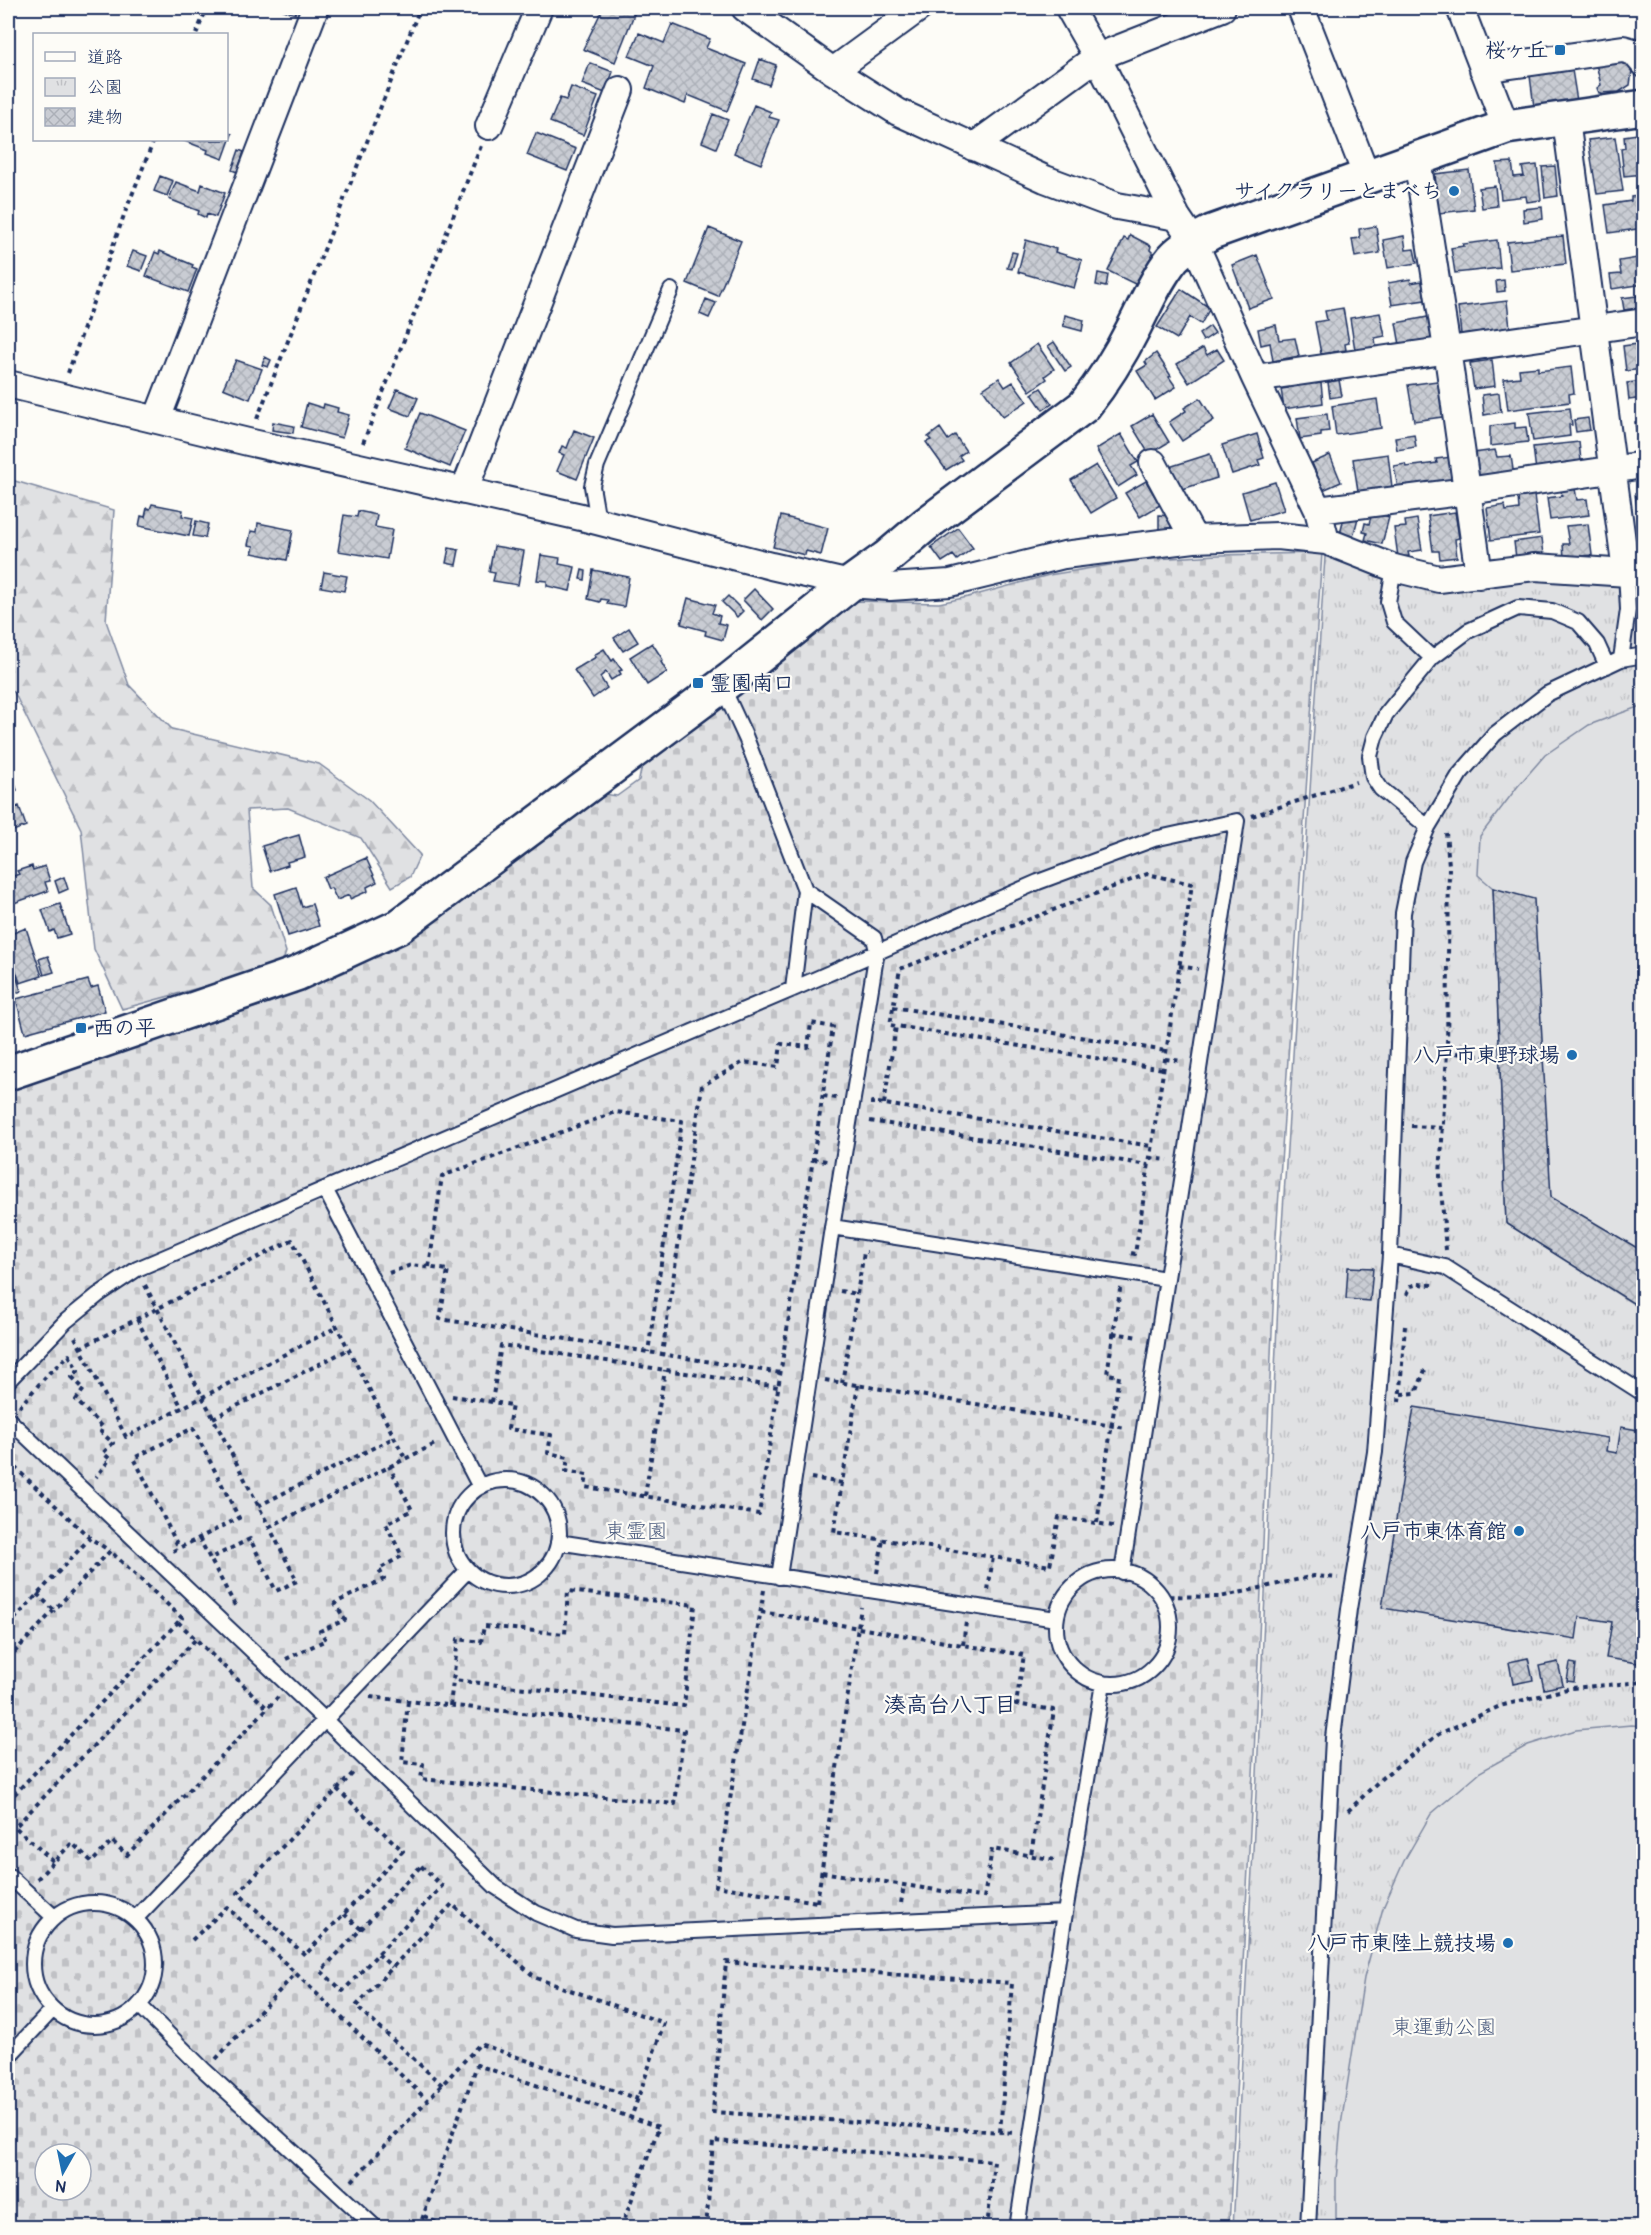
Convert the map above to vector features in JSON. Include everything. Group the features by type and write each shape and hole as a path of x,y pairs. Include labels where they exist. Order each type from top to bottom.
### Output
{"street":[{"path":"157,420 315,8"},
{"path":"489,126 539,8"},
{"path":"745,8 833,71 898,112 1046,179 1185,230 1212,232 1506,127 1644,107"},
{"path":"833,71 919,8"},
{"path":"1069,8 1185,230 1318,510 1326,541"},
{"path":"973,147 1096,57 1222,8"},
{"path":"1301,8 1367,177"},
{"path":"1460,8 1506,127"},
{"path":"1484,69 1623,49 1634,52 1644,64"},
{"path":"464,491 620,90"},
{"path":"8,384 248,442 598,521 850,584 890,587 950,583 1064,555 1194,538 1278,536 1326,541 1394,568 1440,579 1535,567 1635,573 1612,469 1566,120"},
{"path":"1417,159 1479,575"},
{"path":"8,1073 296,974 398,927 722,686 925,525 1084,406 1101,384 1133,329 1154,285 1174,257 1185,230"},
{"path":"1255,378 1644,322"},
{"path":"1153,462 1194,538"},
{"path":"1318,510 1644,465"}],"lane":[{"path":"598,521 592,486 597,465 670,290"},
{"path":"1394,568 1388,602 1394,622 1432,658"},
{"path":"1621,659 1635,573"},
{"path":"1428,827 1381,789 1373,777 1370,756 1375,737 1386,714 1432,658 1468,631 1518,608 1552,611 1578,622 1597,644 1607,666"},
{"path":"1308,2228 1334,1738 1349,1609 1375,1452 1390,1255 1403,913 1413,862 1428,827 1460,774 1495,735 1547,694 1621,659 1644,655"},
{"path":"722,686 746,738 805,890 793,989"},
{"path":"8,1381 66,1321 98,1295 137,1269 1038,882 1154,839 1237,821 1122,1572"},
{"path":"773,1576 795,1476 832,1227 877,951 874,938 805,890"},
{"path":"325,1189 480,1486"},
{"path":"832,1227 1166,1279"},
{"path":"1390,1255 1445,1267 1644,1394"},
{"path":"8,1420 325,1720 496,1887 536,1913 576,1930 612,1935 1065,1912"},
{"path":"507,1480 521,1482 544,1496 553,1508 558,1520 558,1542 552,1560 532,1579 505,1586 492,1584 468,1570 460,1558 455,1546 454,1525 461,1506 480,1486 507,1480"},
{"path":"558,1542 1056,1619"},
{"path":"135,1919 468,1570"},
{"path":"1100,1572 1122,1572 1140,1578 1160,1596 1167,1608 1170,1622 1169,1636 1166,1649 1150,1671 1125,1683 1103,1683 1085,1677 1065,1659 1056,1633 1056,1619 1066,1594 1087,1576 1100,1572"},
{"path":"1017,2228 1065,1912 1103,1683"},
{"path":"8,1875 54,1917"},
{"path":"94,1903 116,1907 135,1919 145,1930 155,1957 151,1986 139,2005 122,2018 93,2025 78,2023 53,2009 43,1998 36,1984 33,1963 37,1941 44,1928 54,1917 80,1904 94,1903"},
{"path":"139,2005 205,2071 376,2228"},
{"path":"8,2057 53,2009"}],"path":[{"path":"196,33 207,8"},
{"path":"248,442 420,8"},
{"path":"355,466 369,423 420,302 489,126"},
{"path":"59,396 124,215 154,141"},
{"path":"1237,821 1373,777"},
{"path":"1407,1299 1407,1292 1411,1286 1418,1284 1443,1286 1445,1267 1446,1240 1440,1176 1447,1052 1449,865 1446,835 1448,825"},
{"path":"1123,1252 1135,1254 1192,884 1147,874 900,969 890,1025 1163,1069"},
{"path":"893,1007 1166,1051"},
{"path":"432,1394 512,1405 508,1428 551,1435 548,1453 568,1457 566,1471 587,1475 585,1487 759,1514 833,1027 811,1023 808,1047 782,1044 778,1067 743,1062 702,1086 662,1354"},
{"path":"884,1104 896,1026"},
{"path":"1447,1052 1496,1058"},
{"path":"868,1132 872,1102 1151,1146"},
{"path":"429,1267 442,1176 616,1112 682,1121 648,1352"},
{"path":"870,1121 1148,1165"},
{"path":"1394,1125 1443,1128"},
{"path":"80,1348 292,1240 405,1458"},
{"path":"842,1383 864,1252 875,1254"},
{"path":"372,1280 411,1265 448,1270 440,1319 781,1373"},
{"path":"137,1269 297,1581 276,1591 250,1539 211,1558"},
{"path":"1097,1523 1119,1376 1107,1374 1120,1290 1108,1288"},
{"path":"137,1319 182,1408"},
{"path":"66,1321 126,1437 338,1327"},
{"path":"1399,1405 1406,1323"},
{"path":"1113,1333 1157,1339"},
{"path":"492,1402 501,1345 778,1387"},
{"path":"213,1418 349,1349"},
{"path":"8,1420 49,1373 69,1355 78,1371 72,1377 84,1389 76,1400 103,1428 101,1432 113,1443 103,1453 110,1459 84,1492"},
{"path":"645,1496 665,1370"},
{"path":"1401,1394 1416,1393 1425,1370"},
{"path":"809,1378 1143,1431"},
{"path":"858,1385 834,1532 1050,1566 1059,1517 1128,1529"},
{"path":"156,1560 239,1518 194,1428 134,1458 179,1548"},
{"path":"269,1527 454,1435"},
{"path":"258,1506 395,1437"},
{"path":"8,1461 90,1538 110,1551 182,1618 8,1801"},
{"path":"269,1667 326,1640 320,1631 345,1620 335,1603 384,1579 379,1569 402,1556 386,1524 412,1510 389,1466"},
{"path":"795,1476 843,1483"},
{"path":"8,1626 90,1538"},
{"path":"199,1538 238,1610"},
{"path":"813,1926 858,1628 883,1540"},
{"path":"8,1659 110,1551"},
{"path":"985,1608 993,1557"},
{"path":"773,1576 760,1612 716,1886 817,1902"},
{"path":"1160,1596 1220,1597 1314,1576 1334,1578"},
{"path":"450,1706 453,1680 458,1639 481,1642 484,1626 565,1634 568,1591 695,1605 684,1706 453,1680"},
{"path":"37,1594 54,1610"},
{"path":"760,1612 1024,1655 1017,1704 1054,1710 1030,1855"},
{"path":"178,1622 268,1709"},
{"path":"53,1862 15,1827 195,1640"},
{"path":"1344,1806 1343,1816 1383,1778 1439,1734 1500,1706 1571,1688 1644,1682"},
{"path":"25,1891 72,1843 92,1862 111,1841 127,1855 289,1686"},
{"path":"348,1695 408,1701 450,1706 684,1730 675,1804 421,1779 423,1764 402,1762 408,1701"},
{"path":"337,1788 403,1851 305,1955 238,1893 337,1788 366,1760"},
{"path":"981,1917 992,1849 1074,1862"},
{"path":"421,1866 442,1886 378,1954 343,1991 321,1971 421,1866"},
{"path":"821,1872 984,1898"},
{"path":"442,2085 356,2006 452,1904 536,1978 664,2023 631,2118"},
{"path":"192,1940 226,1907 427,2100"},
{"path":"344,1914 361,1929"},
{"path":"378,1954 392,1967"},
{"path":"1000,2132 1012,1983 726,1962 713,2112 1031,2135"},
{"path":"205,2071 296,1974"},
{"path":"339,2195 480,2044 638,2099"},
{"path":"419,2228 477,2065 659,2127 621,2228"},
{"path":"706,2228 713,2141 994,2161 987,2228"},
{"path":"424,2216 447,2228"}],"green space":[{"path":"8,479 114,510 106,621 129,685 172,729 319,764 369,800 420,855 410,877 392,887 361,838 288,808 247,810 253,888 271,905 286,952 283,961 213,984 122,1009 94,949 81,829 14,692 8,690"},
{"name":"東運動公園","path":"1326,541 1394,568 1643,574 1643,2227 1233,2228 1257,1775 1280,1257"},
{"name":"東霊園","path":"1322,553 1276,1237 1254,1755 1229,2227 8,2227 8,1090 269,1003 345,972 392,948 604,794 617,796 639,780 642,765 752,686 857,601 939,603 1049,575 1140,560 1217,555"},
{"name":"八戸市東野球場","path":"1643,705 1643,1310 1506,1223 1493,888 1478,875 1480,836 1545,755 1589,725"},
{"name":"八戸市東陸上競技場","path":"1644,1726 1643,2227 1336,2227 1336,2180 1341,2125 1364,1978 1383,1908 1404,1861 1431,1814 1480,1772 1528,1745 1576,1730"}],"building":[{"path":"282,8 297,8 295,14"},
{"path":"603,8 625,8 635,12 615,62 583,49"},
{"path":"672,24 710,39 706,48 746,64 727,111 688,95 685,104 646,88 654,66 629,56 639,33 664,43"},
{"path":"760,59 776,65 769,85 753,79"},
{"path":"1623,59 1632,71 1630,85 1619,92 1599,93 1597,88 1601,85 1596,64"},
{"path":"590,63 613,72 605,93 582,84"},
{"path":"1572,70 1577,101 1534,107 1530,76"},
{"path":"571,87 598,97 583,135 550,122 560,98 566,100"},
{"path":"754,105 771,112 769,117 779,120 761,164 734,153"},
{"path":"713,114 728,120 716,148 702,142"},
{"path":"228,133 232,134 223,159 207,153 208,150 185,141 228,141"},
{"path":"536,133 576,149 567,171 527,155"},
{"path":"1644,133 1644,174 1624,176 1621,149 1625,148 1624,136"},
{"path":"1615,137 1623,191 1597,194 1588,140"},
{"path":"239,150 244,152 237,172 232,170"},
{"path":"1512,162 1514,177 1524,176 1522,167 1537,165 1541,200 1527,202 1526,196 1501,199 1497,163"},
{"path":"1555,166 1558,196 1545,198 1542,167"},
{"name":"サイクラリーとまべち","path":"1469,170 1474,209 1439,213 1435,174"},
{"path":"160,176 173,181 167,196 154,191"},
{"path":"176,182 200,191 202,184 225,193 216,217 207,214 206,218 198,214 199,211 169,199"},
{"path":"1495,186 1497,206 1482,208 1479,188"},
{"path":"1644,195 1644,228 1609,233 1605,205 1631,201 1631,197"},
{"path":"1542,207 1543,219 1524,222 1523,209"},
{"path":"1376,226 1380,253 1355,257 1352,239 1360,238 1359,229"},
{"path":"709,228 741,241 718,296 687,283"},
{"path":"1130,235 1151,246 1150,250 1153,253 1137,285 1108,271 1124,238 1128,240"},
{"path":"1404,236 1406,250 1414,249 1417,263 1388,268 1383,240"},
{"path":"1563,236 1566,264 1510,270 1507,242"},
{"path":"1026,240 1082,260 1074,288 1018,272"},
{"path":"1497,240 1500,268 1455,273 1451,248 1464,246 1463,244"},
{"path":"133,251 147,256 141,271 127,266"},
{"path":"160,251 193,265 192,267 197,269 188,292 146,276 155,252 159,254"},
{"path":"1012,252 1017,253 1012,269 1007,268"},
{"path":"1257,255 1274,299 1248,308 1232,265"},
{"path":"1644,257 1644,284 1612,289 1610,275 1621,274 1619,261"},
{"path":"1098,273 1108,275 1106,287 1096,285"},
{"path":"1410,279 1411,283 1422,281 1425,300 1392,305 1388,283"},
{"path":"1504,280 1505,291 1497,292 1496,281"},
{"path":"1181,289 1210,308 1201,324 1190,317 1177,339 1157,327"},
{"path":"1644,295 1644,312 1637,313 1636,308 1624,310 1622,298"},
{"path":"706,299 716,303 709,318 700,314"},
{"path":"1507,301 1510,328 1461,334 1458,307"},
{"path":"1343,308 1349,343 1345,344 1346,350 1321,354 1315,322 1327,320 1325,311"},
{"path":"1380,313 1385,336 1375,338 1376,347 1355,350 1350,318"},
{"path":"1065,315 1084,320 1082,331 1063,326"},
{"path":"1428,317 1432,339 1400,345 1396,323"},
{"path":"1276,325 1279,340 1295,338 1299,356 1273,361 1270,343 1261,345 1258,329"},
{"path":"1210,326 1215,333 1203,341 1199,334"},
{"path":"1054,342 1071,367 1065,371 1048,346"},
{"path":"1644,343 1644,369 1626,371 1623,346"},
{"path":"1037,344 1054,369 1045,376 1047,379 1030,391 1011,363"},
{"path":"1203,348 1207,355 1217,349 1224,360 1189,383 1177,364"},
{"path":"1156,353 1176,387 1155,400 1137,371 1147,365 1145,362"},
{"path":"265,357 271,360 268,367 262,365"},
{"path":"236,360 262,369 250,399 223,388"},
{"path":"1492,360 1495,386 1474,389 1470,363"},
{"path":"1538,367 1538,371 1571,367 1574,393 1569,394 1570,402 1508,410 1504,379 1520,377 1519,369"},
{"path":"999,378 1005,387 1013,382 1027,401 1003,417 983,389"},
{"path":"1339,380 1342,396 1330,398 1328,382"},
{"path":"1444,380 1449,416 1414,421 1408,385"},
{"path":"1315,381 1316,384 1321,383 1323,403 1284,409 1281,389 1288,388 1288,385"},
{"path":"1644,381 1644,398 1629,400 1627,383"},
{"path":"1041,388 1052,404 1043,410 1032,394"},
{"path":"397,389 418,398 410,416 389,408"},
{"path":"1499,393 1501,412 1484,415 1482,395"},
{"path":"1200,398 1214,420 1182,441 1169,422 1186,411 1184,408"},
{"path":"1377,399 1381,428 1336,435 1332,406"},
{"path":"307,403 323,408 324,404 338,408 337,412 349,415 342,438 301,427"},
{"path":"1570,408 1572,425 1569,425 1570,436 1533,441 1529,413"},
{"path":"420,413 465,431 450,467 405,448"},
{"path":"1152,414 1169,442 1149,454 1132,426"},
{"path":"1327,414 1329,431 1321,432 1321,436 1300,439 1297,418"},
{"path":"1588,418 1590,430 1576,432 1574,420"},
{"path":"1644,421 1644,452 1639,453 1635,422"},
{"path":"273,422 294,426 293,433 272,430"},
{"path":"1515,423 1515,428 1526,427 1528,442 1490,446 1490,426"},
{"path":"940,428 948,440 955,435 966,451 959,456 962,460 946,470 926,442 931,440 928,437"},
{"path":"574,430 594,438 577,479 557,471 564,455 559,453 562,446 567,448"},
{"path":"1121,434 1138,462 1131,466 1137,475 1118,487 1096,449"},
{"path":"1257,434 1264,458 1258,460 1260,465 1232,474 1222,445"},
{"path":"1414,434 1416,447 1397,450 1395,437"},
{"path":"1579,442 1581,461 1574,462 1574,466 1536,471 1533,447"},
{"path":"1495,450 1497,457 1511,456 1514,476 1478,480 1474,453"},
{"path":"1210,454 1217,478 1176,491 1166,468"},
{"path":"1388,454 1392,487 1358,491 1353,459"},
{"path":"1330,455 1341,482 1323,490 1312,463"},
{"path":"1452,457 1455,481 1398,489 1394,466 1405,464 1406,467 1437,463 1436,459"},
{"path":"1096,465 1116,498 1091,513 1071,480"},
{"path":"1146,481 1160,505 1140,517 1125,493"},
{"path":"1275,482 1284,510 1250,520 1242,492"},
{"path":"1575,489 1577,500 1587,499 1589,515 1550,520 1547,498 1562,496 1561,491"},
{"path":"1644,492 1644,522 1639,523 1635,493"},
{"path":"1534,495 1539,534 1491,540 1487,508 1505,505 1506,511 1519,509 1518,497"},
{"path":"152,504 183,510 182,516 193,518 189,536 139,526 141,516 145,517 147,508 150,509"},
{"path":"358,511 377,515 375,527 392,530 387,559 338,551 344,515 357,517"},
{"path":"1372,512 1389,517 1382,544 1365,540 1367,533 1363,532 1365,523 1369,524"},
{"path":"1455,512 1459,538 1455,539 1457,557 1440,559 1439,551 1433,551 1428,516"},
{"path":"1345,514 1358,518 1353,537 1340,534"},
{"path":"1159,515 1171,516 1171,531 1159,530"},
{"path":"781,516 828,528 821,555 806,551 805,555 773,547"},
{"path":"1417,519 1422,550 1408,552 1409,556 1398,557 1394,528 1406,527 1405,521"},
{"path":"196,521 208,524 205,538 193,536"},
{"path":"258,523 293,530 287,560 252,553 254,546 248,545 251,531 257,532"},
{"path":"1588,524 1592,555 1564,558 1563,544 1569,544 1566,526"},
{"path":"958,528 973,548 957,560 953,555 942,562 931,547"},
{"path":"1542,538 1544,555 1516,558 1514,542"},
{"path":"494,546 524,551 518,585 493,581 495,573 489,572"},
{"path":"449,548 459,550 456,565 446,563"},
{"path":"541,555 560,558 559,564 575,567 570,591 547,586 547,581 537,580"},
{"path":"582,570 586,571 585,580 580,579"},
{"path":"593,570 629,577 624,607 607,604 608,600 601,599 600,602 588,599"},
{"path":"324,572 347,576 344,591 321,587"},
{"path":"754,589 773,609 762,620 743,600"},
{"path":"728,596 743,611 737,617 722,602"},
{"path":"688,598 715,605 712,613 720,616 718,623 727,625 723,640 705,635 706,631 681,624"},
{"path":"629,628 638,642 623,651 614,638"},
{"path":"652,643 663,660 661,662 667,672 647,685 630,657"},
{"path":"604,649 622,670 619,671 621,674 611,680 606,672 600,677 607,688 593,698 574,670 596,657 594,655"},
{"path":"13,778 17,790 8,794 8,780"},
{"path":"19,806 26,826 8,833 8,810"},
{"path":"299,835 305,857 287,862 288,865 270,871 262,846"},
{"path":"366,858 377,882 367,887 368,891 350,899 349,895 337,900 331,888 328,889 323,877"},
{"path":"32,866 33,870 45,866 50,881 45,882 48,891 11,904 8,878 19,874 17,871"},
{"path":"64,877 68,889 59,893 55,881"},
{"path":"296,887 302,907 312,904 319,926 288,936 275,894"},
{"path":"1493,888 1534,899 1551,1197 1644,1252 1644,1310 1506,1223"},
{"path":"60,904 70,934 57,938 54,930 50,932 42,910"},
{"path":"26,928 42,976 20,983 8,946 8,935"},
{"path":"8,952 21,991 11,995 8,986"},
{"path":"48,956 54,972 44,975 39,959"},
{"path":"88,980 91,988 98,986 105,1011 25,1033 16,999"},
{"path":"8,1028 12,1041 8,1042"},
{"path":"1348,1267 1373,1268 1370,1301 1346,1299"},
{"name":"八戸市東体育館","path":"1414,1407 1608,1438 1606,1451 1617,1453 1621,1427 1644,1431 1644,1664 1606,1658 1612,1622 1579,1617 1576,1639 1382,1608"},
{"path":"1528,1658 1533,1680 1513,1684 1509,1662"},
{"path":"1558,1662 1563,1685 1544,1689 1539,1666"},
{"path":"1570,1663 1576,1664 1574,1682 1567,1681"}],"place":[{"name":"桜ヶ丘","path":"1560,50"},
{"name":"サイクラリーとまべち","path":"1454,191"},
{"name":"霊園南口","path":"698,683"},
{"name":"西の平","path":"81,1028"},
{"name":"八戸市東野球場","path":"1572,1055"},
{"name":"八戸市東体育館","path":"1519,1531"},
{"name":"八戸市東陸上競技場","path":"1508,1943"}],"district":[{"name":"湊高台八丁目","path":"950,1705"}]}
